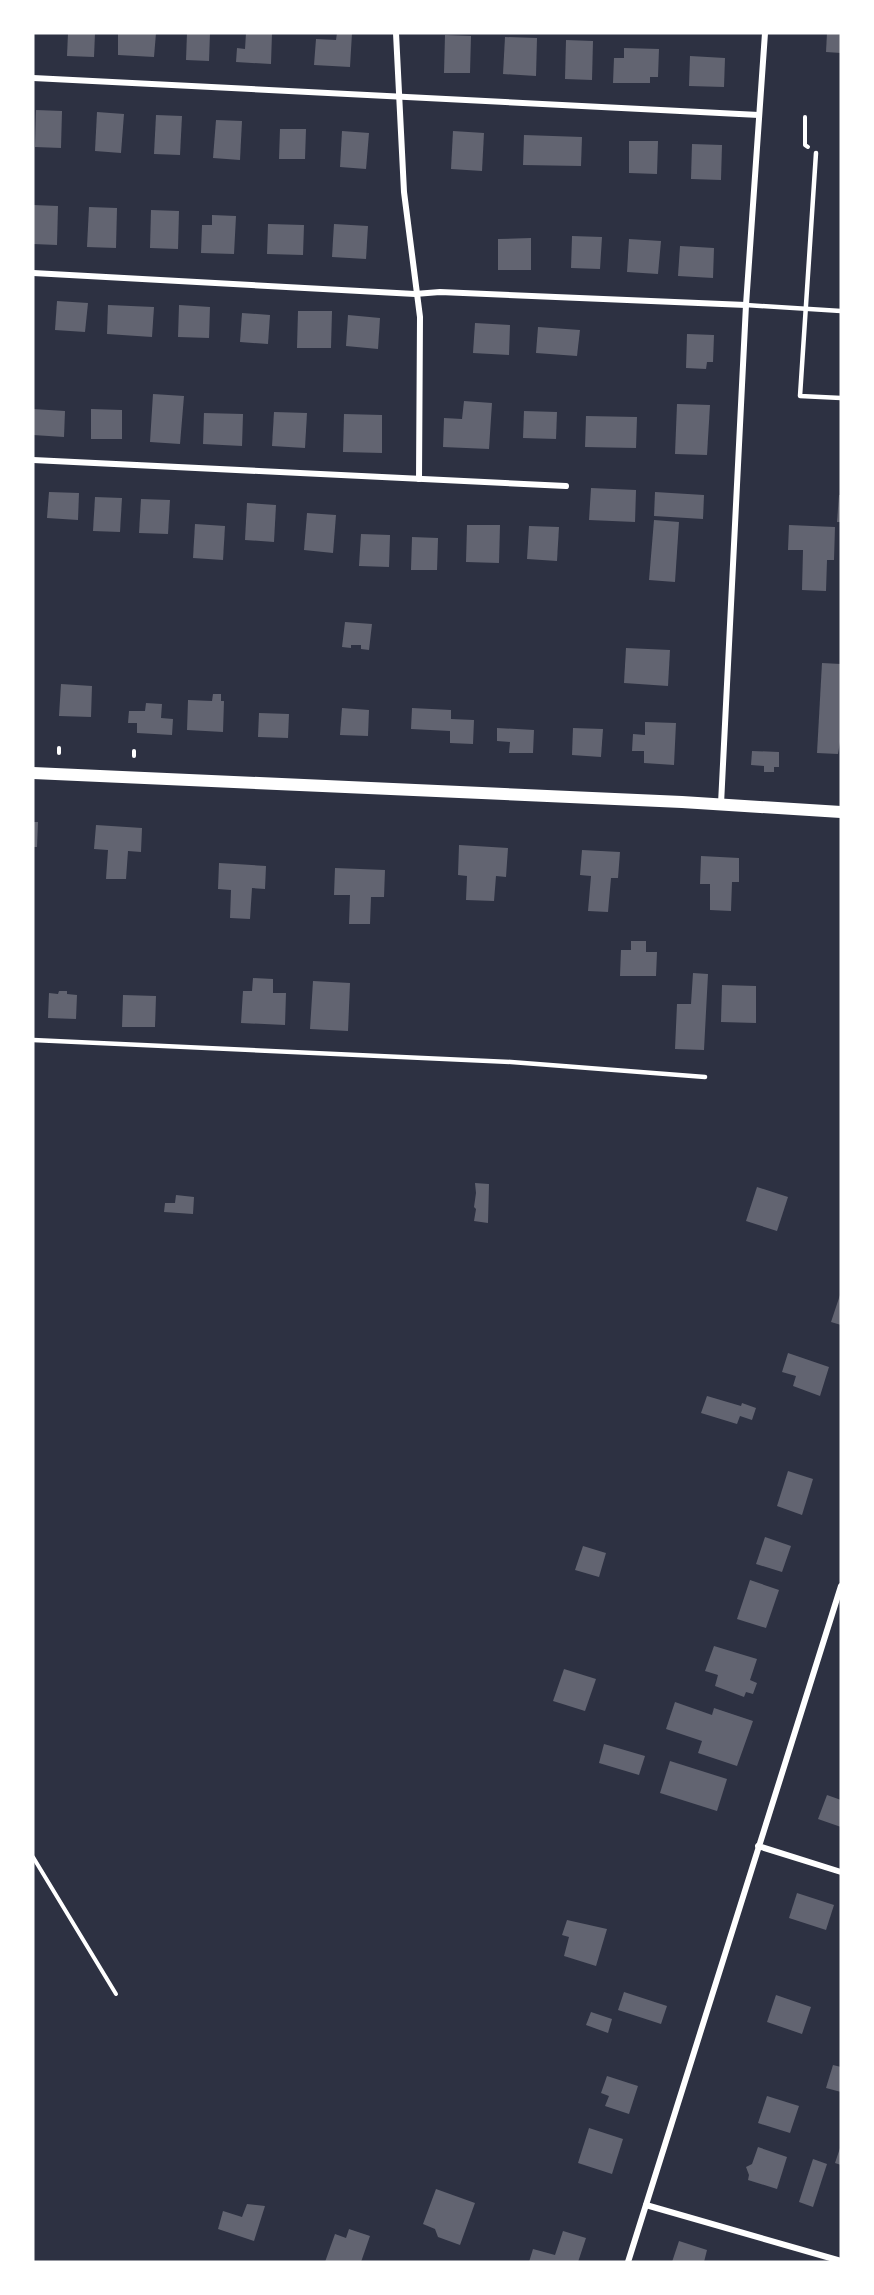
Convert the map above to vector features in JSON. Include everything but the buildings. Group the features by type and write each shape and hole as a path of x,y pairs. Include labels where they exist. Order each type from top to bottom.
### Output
{"main road":[{"path":"33,773 841,812"}],"street":[{"path":"396,33 404,192 415,294 420,318 419,478"},
{"path":"721,805 746,305 765,33"},
{"path":"33,78 759,115"},
{"path":"33,273 415,294 440,292 746,305"},
{"path":"33,460 566,486"},
{"path":"628,2262 841,1586"},
{"path":"758,1846 841,1872"},
{"path":"646,2205 841,2261"}],"lane":[{"path":"816,153 800,396 841,398"},
{"path":"746,305 841,311"},
{"path":"33,1040 512,1062 705,1077"}],"path":[{"path":"805,117 805,145 816,153"},
{"path":"33,1857 116,1994"}]}
